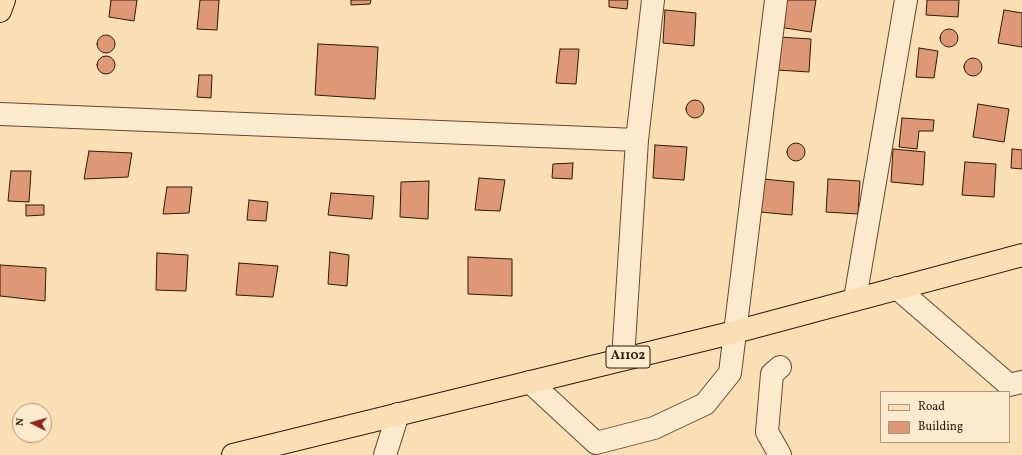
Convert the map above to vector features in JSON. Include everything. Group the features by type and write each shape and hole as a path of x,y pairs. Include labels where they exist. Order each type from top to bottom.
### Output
{"main road":[{"path":"0,11 4,0"},
{"name":"A1102","path":"234,455 623,358 735,332 1022,255"}],"street":[{"path":"623,358 637,140 653,0"},
{"path":"530,382 596,443 654,428 705,404 730,372 776,0"},
{"path":"855,299 906,0"},
{"path":"0,114 637,140"},
{"path":"897,288 1009,385 1022,382"},
{"path":"780,367 772,374 767,432 780,455"},
{"path":"384,455 398,414"}],"building":[{"path":"111,0 137,0 134,21 109,17"},
{"path":"200,0 219,0 217,30 197,29"},
{"path":"351,0 371,0 370,4 351,5"},
{"path":"609,0 628,0 627,9 609,7"},
{"path":"783,0 816,0 811,32 779,27"},
{"path":"927,0 959,0 958,17 926,15"},
{"path":"665,10 696,13 694,46 663,43"},
{"path":"1004,10 1022,13 1022,47 998,43"},
{"path":"949,29 955,32 958,38 955,44 949,47 943,44 940,38 943,32"},
{"path":"106,35 112,38 115,44 112,50 106,53 100,50 97,44 100,38"},
{"path":"779,37 811,39 809,72 777,70"},
{"path":"318,44 378,47 375,99 315,95"},
{"path":"919,48 938,51 934,78 916,77"},
{"path":"560,49 579,49 576,84 556,83"},
{"path":"106,56 112,59 115,65 112,71 106,74 100,71 97,65 100,59"},
{"path":"973,58 979,61 982,67 979,73 973,76 967,73 964,67 967,61"},
{"path":"199,75 212,75 211,98 197,97"},
{"path":"695,100 701,103 704,109 701,115 695,118 689,115 686,109 689,103"},
{"path":"978,104 1009,109 1004,142 973,137"},
{"path":"902,118 934,120 933,131 919,131 917,149 899,147"},
{"path":"796,143 802,146 805,152 802,158 796,161 790,158 787,152 790,146"},
{"path":"655,145 687,147 684,180 653,178"},
{"path":"893,149 925,152 923,185 891,182"},
{"path":"1012,149 1022,150 1022,169 1011,168"},
{"path":"89,151 132,153 128,177 84,179"},
{"path":"965,162 996,164 994,197 962,195"},
{"path":"573,163 572,179 552,178 553,164"},
{"path":"11,171 31,171 29,202 8,201"},
{"path":"479,178 505,180 500,211 475,210"},
{"path":"763,179 794,182 792,215 760,212"},
{"path":"828,179 860,181 858,214 826,212"},
{"path":"429,181 428,219 400,217 401,182"},
{"path":"167,187 192,187 189,213 163,214"},
{"path":"331,193 374,196 372,219 328,215"},
{"path":"249,200 268,202 266,221 247,220"},
{"path":"26,205 44,205 44,215 26,216"},
{"path":"330,252 349,255 347,286 328,284"},
{"path":"157,253 188,255 186,291 156,290"},
{"path":"468,257 512,259 512,296 468,294"},
{"path":"239,263 278,266 273,297 236,295"},
{"path":"0,265 46,268 45,301 0,296"}]}
